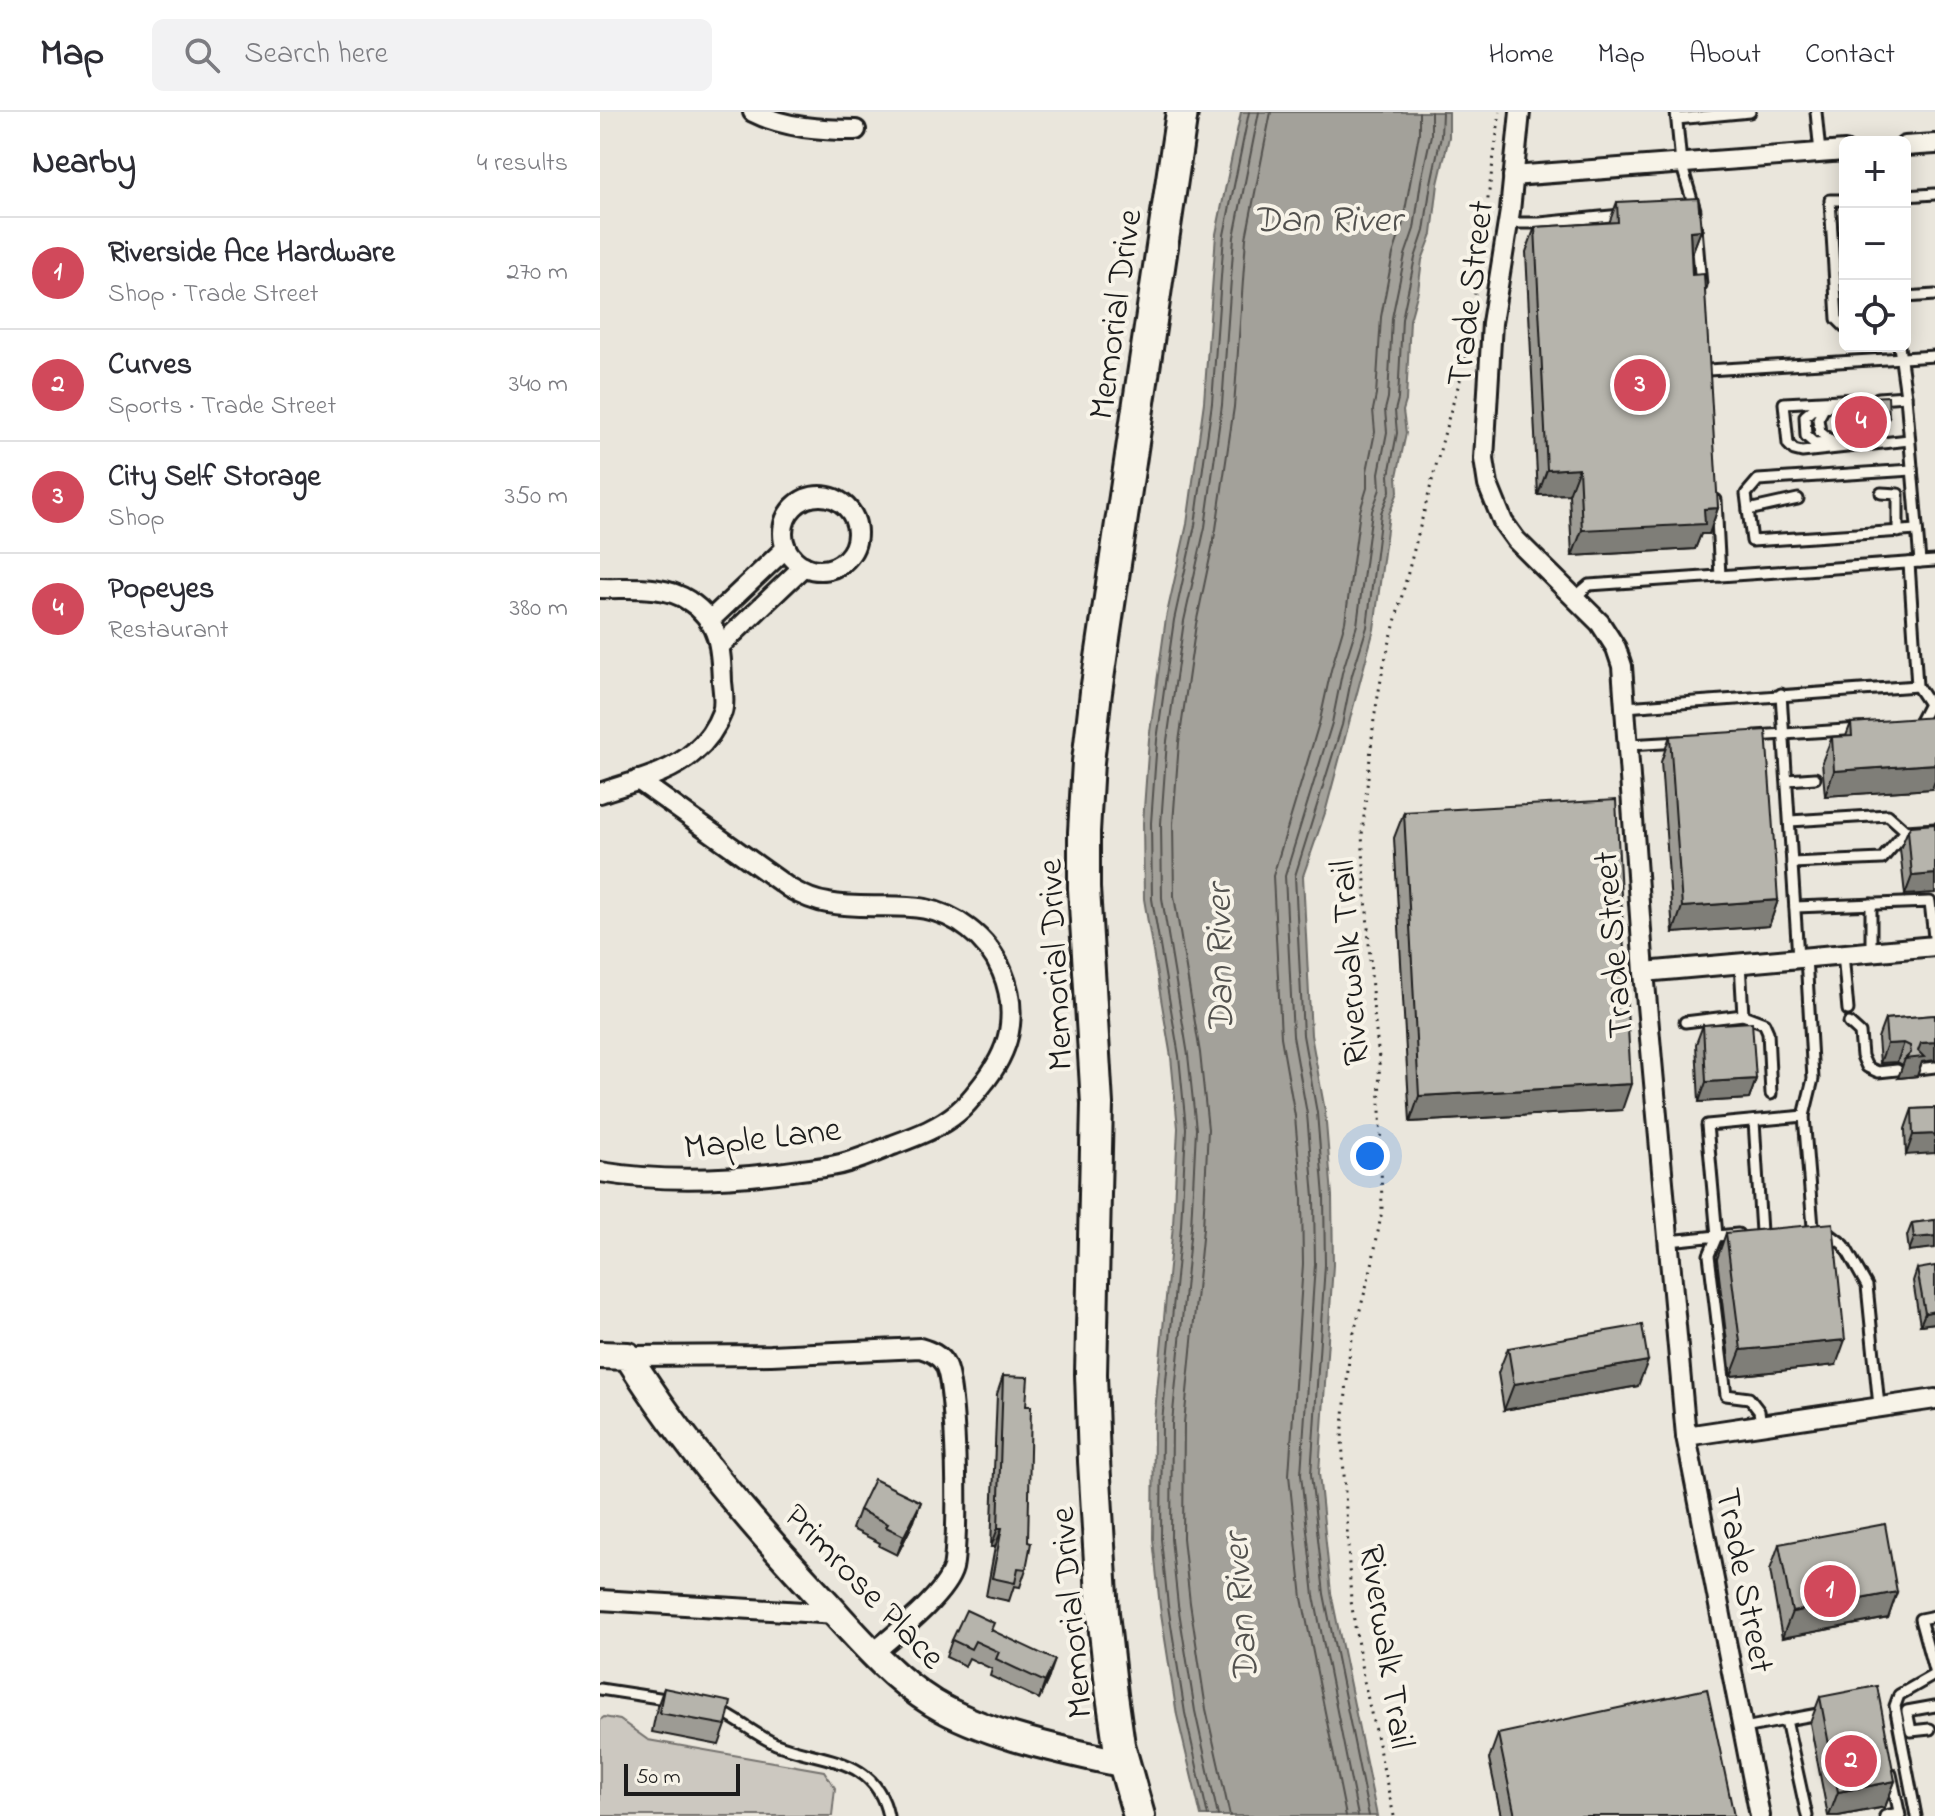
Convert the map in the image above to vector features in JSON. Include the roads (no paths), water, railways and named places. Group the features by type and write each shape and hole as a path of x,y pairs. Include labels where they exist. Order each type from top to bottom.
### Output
{"main road":[{"name":"Memorial Drive","path":"1139,1816 1124,1764 1112,1695 1103,1613 1094,1461 1091,1374 1097,1104 1084,888 1084,832 1096,692 1182,112"}],"street":[{"path":"753,112 789,124 825,130 856,130"},
{"name":"Trade Street","path":"1520,112 1508,223 1492,323 1484,459 1488,485 1503,522 1516,540 1600,623 1616,648 1622,666 1644,972 1686,1436 1760,1816"},
{"path":"1911,146 1935,144"},
{"path":"1513,176 1839,151"},
{"path":"820,495 843,503 856,523 855,547 839,565 828,569 815,570 804,566 786,548 784,523 797,503 808,497 820,495"},
{"path":"709,621 786,548"},
{"path":"721,645 804,566"},
{"path":"600,588 659,590 674,593 695,605 709,621 721,645 723,708 714,729 692,754 676,765 600,793"},
{"name":"Maple Lane","path":"600,1172 640,1179 687,1180 772,1174 846,1163 919,1135 959,1111 1001,1057 1010,1023 1010,1000 998,963 972,931 956,919 937,910 892,905 839,905 808,898 789,888 638,780"},
{"path":"1644,972 1935,946"},
{"path":"600,1355 771,1355 920,1348 931,1351 947,1367 956,1483 953,1568 937,1593 873,1653"},
{"name":"Primrose Place","path":"628,1356 662,1411 792,1566 873,1653 909,1686 955,1714 1060,1750 1124,1764"},
{"path":"1686,1436 1935,1399"},
{"path":"600,1600 837,1614"}],"lane":[{"path":"1702,301 1695,209 1681,163 1676,116 1750,112"},
{"path":"1816,112 1820,153"},
{"path":"1911,196 1935,194"},
{"path":"1839,200 1830,200 1839,321"},
{"path":"1679,210 1695,209"},
{"path":"1508,223 1633,214"},
{"path":"1911,297 1935,295"},
{"path":"1901,352 1917,530 1917,686 1932,704 1920,725 1905,726"},
{"path":"1707,356 1709,384"},
{"path":"1708,370 1935,356"},
{"path":"1906,396 1784,403 1788,444 1794,450 1802,452 1909,440"},
{"path":"1861,399 1824,408 1818,419 1820,432 1832,442 1872,445"},
{"path":"1912,470 1758,480 1746,494 1752,541 1917,530"},
{"path":"1881,493 1898,494 1898,532"},
{"path":"1715,494 1720,576"},
{"path":"1748,510 1798,499"},
{"path":"1574,598 1589,585 1935,561"},
{"path":"1625,707 1917,686"},
{"path":"1781,694 1795,907 1813,1079 1804,1116 1813,1227"},
{"path":"1737,738 1875,728"},
{"path":"1628,745 1690,741"},
{"path":"1787,780 1815,778"},
{"path":"1790,821 1888,815 1906,831"},
{"path":"1792,863 1882,859 1906,831 1935,829"},
{"path":"1795,907 1930,902 1935,946"},
{"path":"1871,904 1871,951"},
{"path":"1843,953 1848,1010"},
{"path":"1740,963 1743,1015"},
{"path":"1685,1022 1743,1015 1764,1023 1768,1032 1771,1094"},
{"path":"1849,1023 1860,1033 1862,1056 1867,1067 1878,1072 1897,1070"},
{"path":"1918,1069 1935,1067"},
{"path":"1761,1424 1759,1411 1749,1398 1726,1395 1709,1255 1717,1236 1707,1125 1804,1116"},
{"path":"1754,1121 1761,1232"},
{"path":"1800,1228 1813,1227 1826,1231 1844,1245 1867,1286 1879,1406"},
{"path":"1669,1241 1774,1230"},
{"path":"1916,1816 1895,1706 1899,1695 1934,1674 1920,1619 1935,1616"},
{"path":"600,1689 684,1702"},
{"path":"1930,1729 1911,1731 1907,1711 1935,1706"},
{"path":"713,1708 778,1745 835,1759 855,1769 873,1782 882,1796 888,1816"},
{"path":"1744,1728 1831,1711"},
{"path":"1786,1720 1807,1816"},
{"path":"1885,1816 1899,1815 1888,1758"}],"water":[{"name":"Dan River","path":"1241,112 1449,112 1449,137 1438,184 1432,234 1422,260 1410,320 1403,411 1406,433 1397,476 1398,492 1389,514 1374,629 1325,813 1303,876 1311,1035 1325,1111 1332,1196 1333,1265 1319,1473 1331,1593 1377,1816 1201,1816 1177,1715 1153,1539 1154,1422 1173,1225 1178,1128 1171,1057 1144,899 1143,823 1149,739 1166,618 1187,524 1204,402 1216,234"}],"place":[{"name":"City Self Storage","path":"1640,385"},
{"name":"Popeyes","path":"1861,422"},
{"name":"Riverside Ace Hardware","path":"1830,1591"},
{"name":"Curves","path":"1851,1761"}]}
